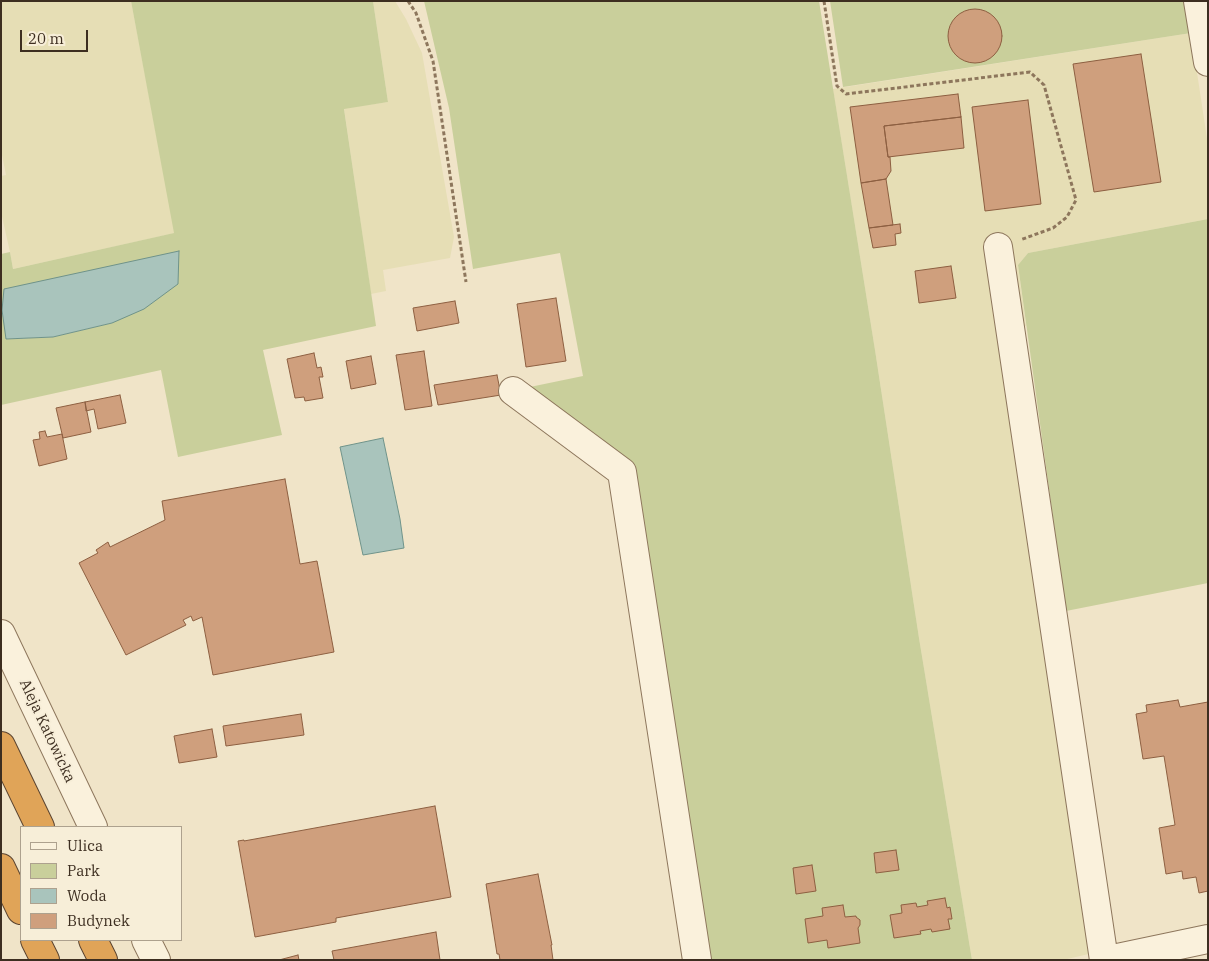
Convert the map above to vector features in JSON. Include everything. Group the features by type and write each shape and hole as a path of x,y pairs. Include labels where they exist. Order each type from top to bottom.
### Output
{"highway":[{"path":"1,746 40,826"},
{"path":"1,868 20,908"},
{"path":"36,941 45,960"},
{"path":"94,941 103,960"}],"street":[{"path":"1198,1 1208,62"},
{"path":"998,247 1104,960"},
{"path":"513,391 622,472 697,960"},
{"name":"Aleja Katowicka","path":"1,634 93,826"},
{"path":"1108,960 1208,939"},
{"path":"146,941 156,960"}],"path":[{"path":"408,1 416,13 433,61 466,282"},
{"path":"824,1 837,86 846,94 1030,72 1044,85 1076,200 1067,217 1054,228 998,247"}],"shaded area":[{"path":"1,1 131,1 175,233 13,269 1,212 1,176 6,175 1,150"},
{"path":"373,1 395,1 422,53 454,237 450,258 383,270 386,291 371,294 344,108 388,102"},
{"path":"1191,33 1208,145 1208,219 1028,253 1018,265 1026,326 997,332 1093,953 1063,960 972,960 919,638 833,89"}],"green space":[{"path":"131,1 373,1 388,102 344,109 376,326 263,350 282,435 178,457 161,370 1,405 1,254 10,252 13,269 174,233","holes":["2,310 112,323 53,337 7,339"]},
{"path":"424,1 819,1 919,638 972,960 708,960 628,462 525,388 583,376 560,253 473,269 449,108"},
{"path":"830,1 1186,1 1191,33 843,87"},
{"path":"1208,219 1208,583 1066,611 1018,265 1028,253"}],"water":[{"path":"179,251 178,284 144,309 112,323 53,337 6,339 2,310 4,289"},
{"path":"383,438 400,519 404,548 363,555 340,447"}],"building":[{"path":"970,9 980,9 990,13 998,21 1002,36 998,51 990,59 980,63 970,63 960,59 952,51 948,41 948,31 952,21 960,13"},
{"path":"1141,54 1161,182 1094,192 1073,64"},
{"path":"958,94 961,117 884,126 891,171 886,179 861,183 850,107"},
{"path":"1028,100 1041,204 985,211 972,107"},
{"path":"961,117 964,148 888,157 884,126"},
{"path":"886,179 893,225 869,228 861,183"},
{"path":"900,224 901,233 895,234 896,245 873,248 869,228"},
{"path":"951,266 956,298 919,303 915,271"},
{"path":"556,298 566,361 526,367 517,304"},
{"path":"455,301 459,323 417,331 413,308"},
{"path":"424,351 432,406 405,410 396,355"},
{"path":"314,353 317,368 321,367 323,377 319,377 323,398 305,401 304,397 295,398 287,359"},
{"path":"371,356 376,384 351,389 346,361"},
{"path":"497,375 501,395 438,405 434,385"},
{"path":"120,395 126,423 98,429 94,409 86,411 85,402"},
{"path":"85,402 91,432 63,438 56,408"},
{"path":"45,431 47,437 62,434 67,459 39,466 33,440 40,439 39,432"},
{"path":"285,479 300,564 317,561 334,652 213,675 202,617 193,621 191,616 183,620 186,625 126,655 79,563 98,553 96,550 108,542 110,547 165,520 162,501"},
{"path":"1178,700 1180,707 1208,702 1208,891 1199,893 1196,877 1183,879 1182,871 1166,874 1159,828 1175,825 1164,756 1143,759 1136,714 1147,712 1146,705"},
{"path":"301,714 304,735 226,746 223,726"},
{"path":"212,729 217,757 179,763 174,736"},
{"path":"435,806 451,897 336,918 336,922 255,937 238,841"},
{"path":"896,850 899,870 876,873 874,853"},
{"path":"812,865 816,891 796,894 793,868"},
{"path":"538,874 552,945 553,960 500,960 499,954 497,954 486,884"},
{"path":"945,898 947,908 950,907 952,919 948,919 950,929 932,932 931,929 920,931 921,934 894,938 890,915 902,913 901,905 916,903 917,907 928,905 927,901"},
{"path":"843,905 845,917 856,916 860,920 858,928 860,943 828,948 827,940 808,943 805,919 823,916 822,908"},
{"path":"436,932 440,960 334,960 332,951"},
{"path":"298,955 299,960 279,960"}]}
